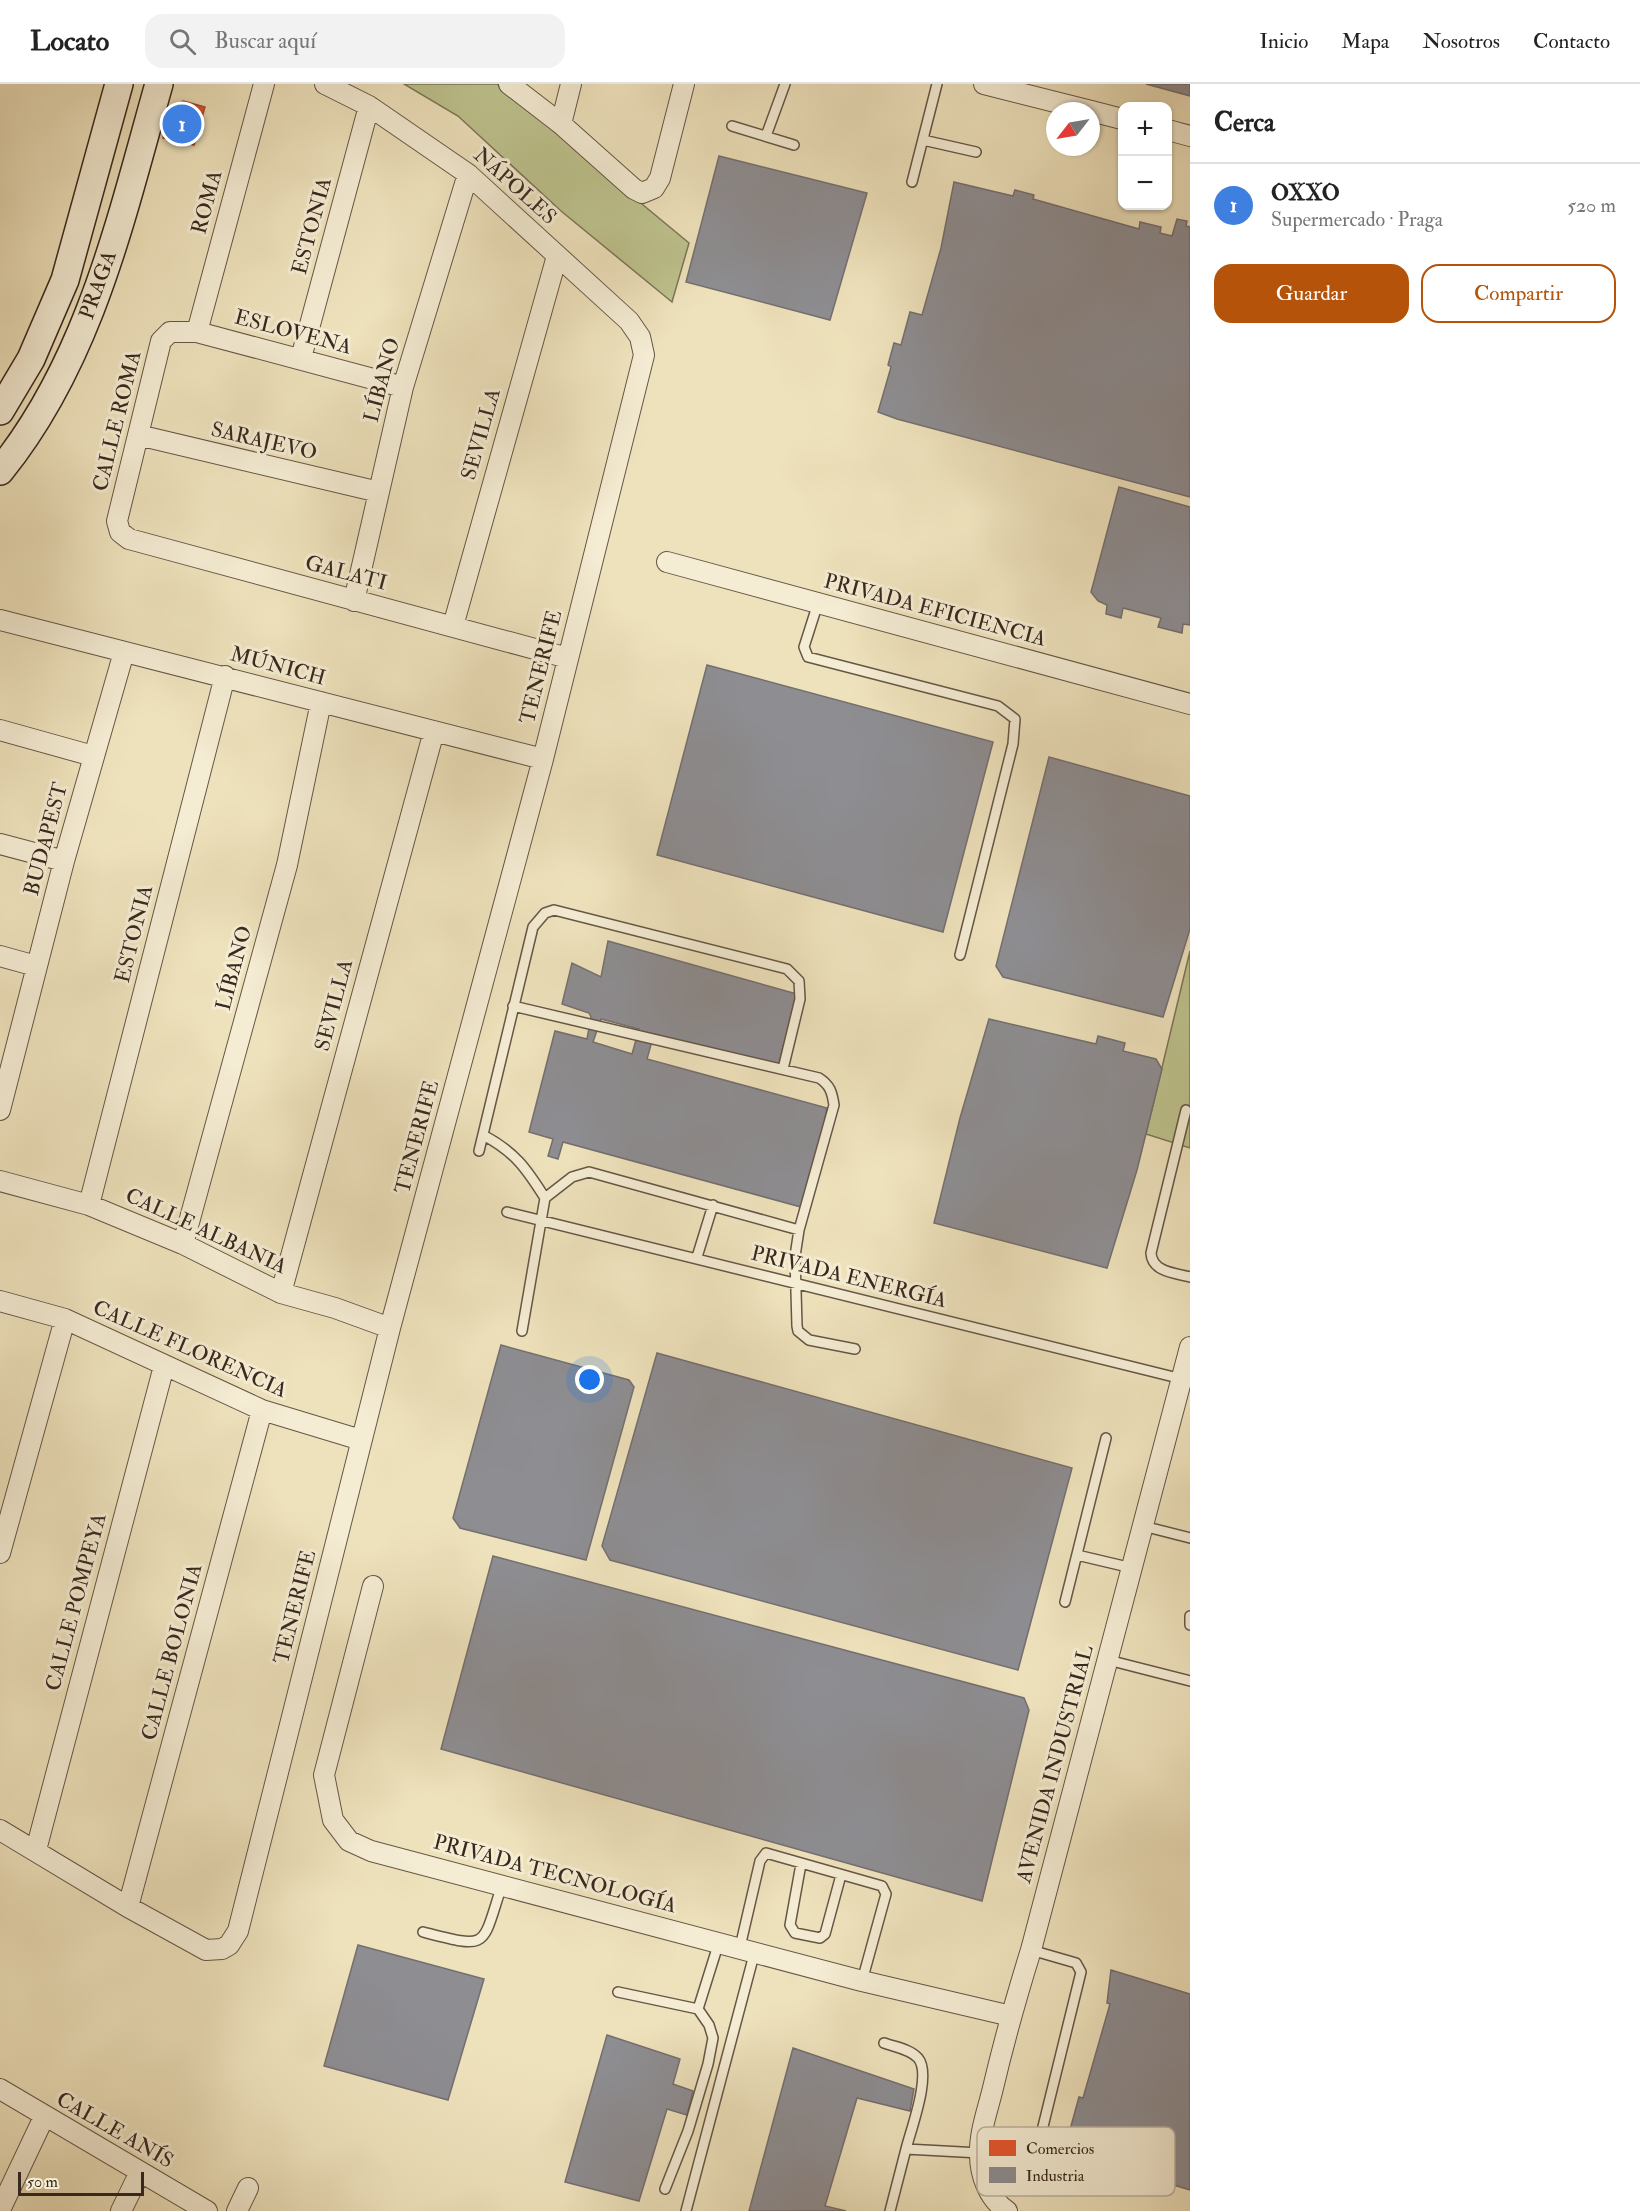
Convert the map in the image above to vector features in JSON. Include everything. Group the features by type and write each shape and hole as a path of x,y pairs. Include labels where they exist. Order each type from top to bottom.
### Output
{"street":[{"name":"PRAGA","path":"4,406 31,359 65,280 119,84"},
{"name":"PRAGA","path":"0,471 37,418 68,363 96,296 116,237 159,84"},
{"name":"ROMA","path":"196,332 264,84"},
{"name":"NÁPOLES","path":"325,84 369,106 468,174 629,321 640,337 644,355"},
{"path":"509,84 561,123 634,189 648,192 660,178 684,84"},
{"path":"561,123 571,84"},
{"path":"984,84 1045,95 1065,102"},
{"name":"ESTONIA","path":"301,358 369,106"},
{"path":"1100,113 1118,118"},
{"path":"1172,131 1190,136"},
{"name":"LÍBANO","path":"354,601 403,387 468,174"},
{"name":"SEVILLA","path":"453,626 557,256"},
{"name":"ESLOVENA","path":"170,332 178,330 196,332 301,358 403,387"},
{"name":"CALLE ROMA","path":"117,526 161,341 170,332"},
{"name":"TENERIFE","path":"128,1907 206,1950 222,1949 229,1945 238,1931 390,1328 543,759 644,355"},
{"path":"4,406 37,418"},
{"name":"SARAJEVO","path":"138,435 379,492"},
{"name":"GALATI","path":"117,526 129,539 568,657"},
{"name":"PRIVADA EFICIENCIA","path":"667,562 1190,704"},
{"name":"MÚNICH","path":"0,621 225,676 543,759"},
{"name":"BUDAPEST","path":"0,1110 6,1067 124,652"},
{"name":"ESTONIA","path":"89,1205 225,676"},
{"name":"LÍBANO","path":"183,1244 287,865 321,702"},
{"path":"0,730 93,756"},
{"name":"SEVILLA","path":"281,1293 434,731"},
{"path":"0,844 64,861"},
{"path":"0,956 36,966"},
{"name":"CALLE ALBANIA","path":"0,1181 89,1205 183,1244 281,1293 335,1308 390,1328"},
{"name":"CALLE FLORENCIA","path":"0,1301 65,1319 262,1410 362,1440"},
{"path":"0,1552 65,1319"},
{"name":"AVENIDA INDUSTRIAL","path":"983,2127 1190,1347"},
{"name":"CALLE POMPEYA","path":"36,1851 164,1366"},
{"name":"CALLE BOLONIA","path":"128,1907 262,1410"},
{"name":"PRIVADA TECNOLOGÍA","path":"373,1586 324,1775 333,1820 349,1841 371,1851 862,1980 1011,2016"},
{"path":"0,1830 128,1907"},
{"name":"CALLE ANÍS","path":"0,2089 207,2211"},
{"path":"0,2210 44,2117"},
{"path":"121,2211 140,2172"},
{"path":"237,2211 249,2188"},
{"name":"AVENIDA INDUSTRIAL","path":"992,2196 998,2205 1007,2211"}],"lane":[{"path":"766,136 785,84"},
{"path":"912,182 937,84"},
{"path":"732,126 794,146"},
{"path":"923,140 976,152"},
{"path":"818,603 804,647 808,657 998,706 1015,719 1013,744 960,955"},
{"path":"478,1151 533,927 545,913 554,910 787,969 800,981 800,999 783,1069"},
{"path":"513,1006 783,1069 819,1078 826,1083 832,1092 834,1105 799,1230 795,1256 798,1331 809,1340 855,1349"},
{"path":"1186,1110 1151,1260 1158,1268 1190,1277"},
{"path":"483,1135 503,1146 522,1162 545,1198"},
{"path":"522,1331 545,1198 572,1177 588,1172 799,1230"},
{"path":"697,1257 713,1205"},
{"name":"PRIVADA ENERGÍA","path":"507,1212 697,1257 1182,1379"},
{"path":"1065,1602 1106,1438"},
{"path":"1143,1526 1190,1538"},
{"path":"1077,1554 1132,1568"},
{"path":"1190,1616 1190,1625"},
{"path":"1108,1660 1190,1681"},
{"path":"686,2211 748,1949 760,1861 766,1853 882,1886 886,1894 862,1980"},
{"path":"801,1863 790,1925 795,1933 820,1938 825,1934 841,1875"},
{"path":"423,1932 469,1944 479,1941 486,1934 502,1885"},
{"path":"698,2009 719,1942"},
{"path":"1030,1950 1076,1963 1081,1972 1043,2127"},
{"path":"618,1992 698,2009 709,2025 713,2038 688,2131 665,2189"},
{"path":"884,2043 919,2058 924,2073 890,2211"},
{"path":"906,2149 977,2153"}],"green space":[{"path":"404,84 497,84 689,243 672,302 561,211 458,116"},
{"path":"1190,951 1190,1148 1146,1134"}],"building: Comercios":[{"path":"183,101 205,107 194,145 163,138 170,108"}],"building: Industria":[{"path":"1146,84 1190,84 1190,96"},
{"path":"719,156 867,193 830,320 686,282"},
{"path":"954,182 1013,196 1015,190 1034,195 1033,199 1139,229 1140,222 1161,227 1160,233 1172,236 1177,219 1187,221 1186,226 1190,227 1190,497 878,412 891,367 888,365 894,343 901,345 910,312 922,315 941,248"},
{"path":"1119,487 1190,507 1190,625 1183,624 1182,633 1158,627 1161,618 1123,608 1121,618 1106,614 1107,605 1098,601 1091,592"},
{"path":"707,665 993,742 943,932 657,855"},
{"path":"1049,757 1190,796 1190,929 1163,1017 1003,977 996,966"},
{"path":"608,941 797,994 778,1067 654,1034 647,1059 827,1108 818,1155 801,1207 563,1142 558,1159 548,1156 553,1139 529,1132 555,1031 587,1039 591,1017 589,1013 562,1004 572,963 601,977","holes":["601,1019 639,1029 632,1054 593,1042"]},
{"path":"989,1019 1096,1044 1098,1036 1125,1043 1123,1051 1156,1059 1162,1069 1137,1170 1107,1268 934,1223 960,1118"},
{"path":"501,1345 629,1380 634,1387 586,1560 460,1528 453,1518"},
{"path":"657,1353 1072,1468 1018,1670 610,1560 602,1546"},
{"path":"493,1556 1024,1698 1029,1710 982,1901 441,1749"},
{"path":"358,1945 484,1979 448,2100 324,2066"},
{"path":"1111,1970 1190,1994 1190,2190 1175,2186 1175,2127 1071,2127 1079,2097 1083,2098 1110,2004 1107,2003"},
{"path":"607,2035 680,2059 673,2084 693,2091 687,2115 667,2109 639,2201 565,2182"},
{"path":"793,2048 914,2089 910,2111 857,2098 825,2206 846,2211 749,2211"}],"place":[{"name":"OXXO","path":"182,124"}]}
